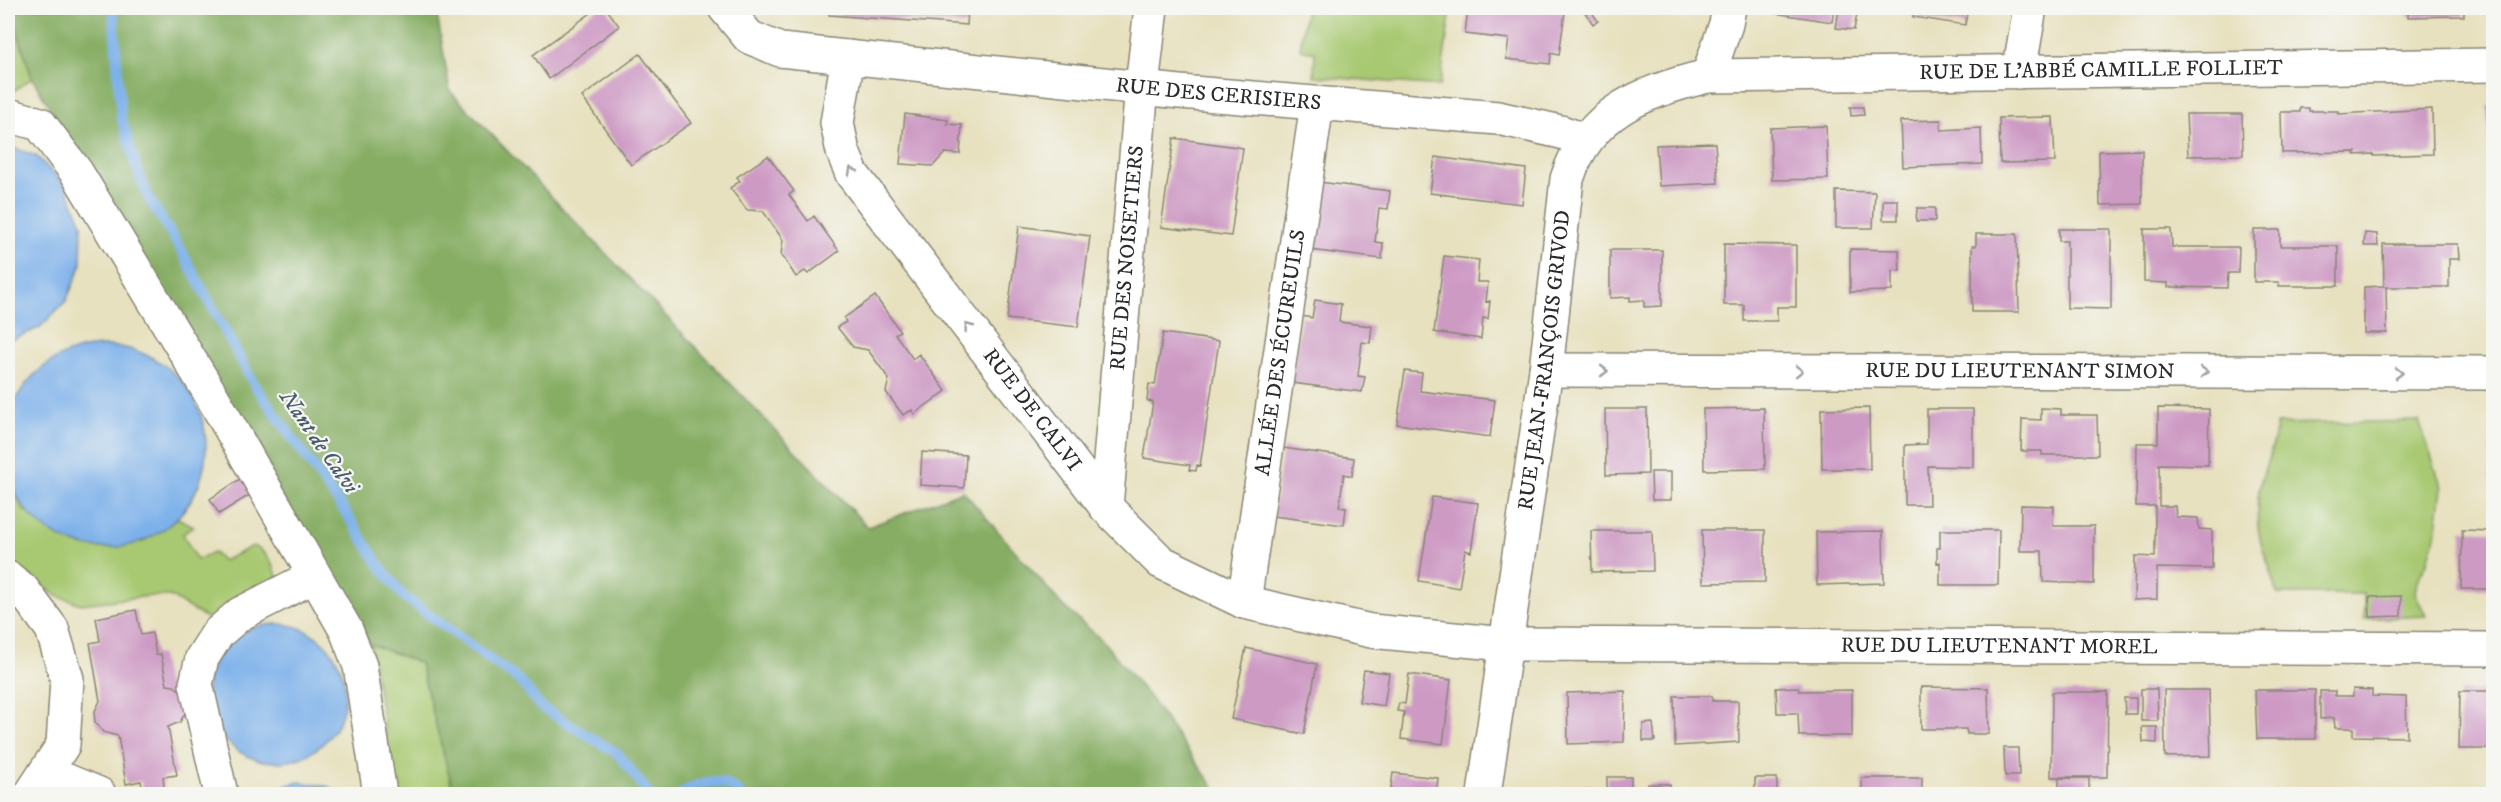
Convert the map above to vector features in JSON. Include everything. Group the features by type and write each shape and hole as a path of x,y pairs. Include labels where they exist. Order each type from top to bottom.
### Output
{"street":[{"path":"725,8 749,37 760,44 780,50 848,57"},
{"name":"RUE DES NOISETIERS","path":"1106,507 1142,86 1151,8"},
{"path":"1708,76 1726,24 1728,8"},
{"path":"2019,72 2030,8"},
{"name":"RUE DES CERISIERS","path":"848,57 1142,86 1180,92 1498,118 1561,132 1584,140"},
{"name":"RUE DE CALVI","path":"848,57 837,123 843,152 852,174 1106,507 1161,562 1244,602 1371,631 1505,644"},
{"name":"RUE DE L'ABBÉ CAMILLE FOLLIET","path":"1708,76 2493,65"},
{"name":"RUE JEAN-FRANÇOIS GRIVOD","path":"1484,795 1546,370 1567,179 1584,140 1620,108 1656,92 1708,76"},
{"name":"ALLÉE DES ÉCUREUILS","path":"1244,602 1317,104"},
{"path":"8,115 40,124 77,173 213,398 346,630 360,666 380,795"},
{"name":"RUE DU LIEUTENANT SIMON","path":"1546,370 2493,373"},
{"path":"221,795 196,684 202,658 218,633 240,614 314,576"},
{"path":"8,578 23,590 52,629 67,679 63,745 38,783 99,795"},
{"name":"RUE DU LIEUTENANT MOREL","path":"1505,644 2493,649"}],"green space":[{"path":"8,8 10,8 32,78 8,95"},
{"path":"10,8 436,8 450,91 868,527 963,491 1063,606 1102,640 1150,698 1219,794 454,794 420,663 370,644 32,78"},
{"path":"1306,8 1451,8 1440,86 1314,76 1315,52 1300,49"},
{"path":"2419,421 2442,488 2436,535 2427,563 2417,581 2415,593 2426,616 2364,619 2364,594 2277,594 2261,543 2257,513 2261,483 2274,440 2276,424"},
{"path":"8,479 24,511 142,542 178,518 194,526 183,534 197,560 213,552 223,561 253,546 258,548 270,562 276,573 278,584 212,622 170,596 81,604 55,595 8,558"},
{"path":"370,644 420,663 454,794 396,794"}],"water":[{"path":"8,146 36,156 66,186 82,224 81,266 66,301 39,328 8,341"},
{"path":"105,346 125,348 144,354 161,363 183,383 198,408 204,427 206,447 204,467 198,486 189,503 169,525 144,540 125,546 105,548 85,546 66,540 49,531 27,511 12,486 6,467 4,447 6,427 12,408 21,391 41,369 66,354 85,348"},
{"path":"276,624 302,630 325,644 339,667 345,693 339,719 325,742 302,756 276,762 250,756 227,742 213,719 207,693 213,667 227,644 250,630"},
{"path":"299,782 329,787 341,794 265,794 273,789"}],"building":[{"path":"598,8 606,8 619,26 549,79 533,55"},
{"path":"829,8 968,8 967,25 829,15"},
{"path":"1468,8 1534,8 1565,12 1559,55 1551,53 1550,64 1506,59 1509,39 1465,34"},
{"path":"1582,8 1589,8 1598,21 1593,24"},
{"path":"1774,8 1834,8 1832,22 1773,13"},
{"path":"1839,8 1858,8 1854,30 1836,28"},
{"path":"1915,8 1968,8 1965,25 1913,17"},
{"path":"2408,8 2464,8 2464,16 2408,17"},
{"path":"640,54 691,123 631,165 582,97"},
{"path":"2487,105 2493,105 2493,171 2489,171"},
{"path":"1850,107 1863,107 1864,115 1851,116"},
{"path":"2300,108 2309,108 2309,111 2338,111 2338,114 2432,109 2433,154 2374,156 2373,154 2355,155 2356,152 2282,153 2281,112 2300,112"},
{"path":"905,114 948,120 947,124 962,125 960,154 945,153 933,166 900,164"},
{"path":"2186,114 2242,114 2243,155 2188,156"},
{"path":"2053,117 2055,162 2000,163 1999,118"},
{"path":"1941,120 1941,130 1981,128 1982,164 1903,167 1901,121"},
{"path":"1826,126 1828,179 1772,180 1770,128"},
{"path":"1174,138 1243,148 1231,236 1161,227"},
{"path":"1715,143 1718,183 1659,186 1656,145"},
{"path":"2142,150 2142,204 2100,205 2099,151"},
{"path":"768,156 794,191 789,195 808,221 814,216 839,251 808,274 805,271 796,277 781,254 783,240 763,211 747,210 730,188 740,181 737,177"},
{"path":"1435,157 1526,169 1522,204 1430,193"},
{"path":"1319,182 1390,191 1388,209 1379,208 1375,242 1383,243 1382,259 1310,250"},
{"path":"1836,191 1875,192 1873,228 1836,228"},
{"path":"1883,200 1898,200 1898,220 1883,220"},
{"path":"1917,208 1935,208 1935,221 1916,221"},
{"path":"1019,226 1090,236 1078,327 1007,319"},
{"path":"2059,229 2111,229 2111,309 2067,308 2067,241 2059,241"},
{"path":"2144,229 2171,229 2172,247 2239,247 2238,273 2228,273 2227,288 2168,287 2168,283 2144,282"},
{"path":"2254,230 2280,230 2280,246 2338,246 2338,286 2279,286 2279,282 2254,282"},
{"path":"2365,233 2377,234 2378,246 2364,246"},
{"path":"1976,234 2017,234 2019,312 1972,312 1972,246 1976,246"},
{"path":"1724,244 1796,245 1796,307 1777,307 1777,321 1744,321 1744,305 1724,305"},
{"path":"2383,244 2458,244 2459,259 2449,259 2449,287 2386,287 2387,333 2364,333 2364,287 2384,286"},
{"path":"1850,249 1899,250 1900,271 1892,270 1892,291 1850,292"},
{"path":"1610,250 1662,250 1662,306 1644,307 1644,300 1630,301 1630,297 1610,298"},
{"path":"1444,256 1479,260 1477,282 1488,282 1486,302 1490,301 1488,319 1483,318 1481,339 1434,332"},
{"path":"875,296 900,331 895,334 913,359 919,354 946,391 914,414 912,410 903,415 886,392 889,379 868,350 853,347 837,327 846,322 844,318"},
{"path":"1315,300 1341,304 1339,322 1372,326 1370,343 1362,342 1358,376 1365,377 1362,392 1292,383 1301,316 1312,318"},
{"path":"1163,333 1219,341 1200,466 1197,465 1196,471 1189,470 1190,465 1144,458 1153,402 1147,401 1149,384 1155,385"},
{"path":"1405,371 1422,373 1420,391 1495,400 1490,437 1397,424"},
{"path":"1764,408 1765,469 1704,470 1703,409"},
{"path":"1869,408 1870,469 1822,469 1821,409"},
{"path":"2041,408 2061,409 2061,415 2097,415 2098,455 2042,455 2042,451 2021,451 2022,419 2041,420"},
{"path":"2158,408 2209,409 2208,465 2159,464 2159,506 2175,506 2176,517 2198,518 2199,529 2212,530 2212,569 2157,568 2157,599 2134,600 2135,556 2155,557 2155,506 2136,506 2137,443 2158,443"},
{"path":"1605,409 1647,409 1648,474 1606,475"},
{"path":"1927,409 1973,409 1973,467 1928,466 1929,505 1905,505 1905,445 1927,444"},
{"path":"2491,413 2493,413 2493,480 2490,480"},
{"path":"1283,448 1354,458 1352,476 1344,474 1339,507 1346,508 1344,525 1273,516"},
{"path":"922,452 966,455 964,488 920,485"},
{"path":"1651,472 1671,472 1671,500 1652,500"},
{"path":"243,477 253,493 219,514 210,499"},
{"path":"1432,497 1478,503 1471,552 1465,550 1459,588 1419,581"},
{"path":"2021,505 2054,506 2053,526 2094,526 2094,584 2043,582 2042,551 2020,551"},
{"path":"1702,530 1765,530 1765,582 1703,583"},
{"path":"1940,530 1999,530 1998,585 1940,585 1940,562 1937,563 1937,548 1940,548"},
{"path":"2462,530 2493,531 2493,589 2461,589"},
{"path":"1591,531 1652,531 1653,571 1592,572"},
{"path":"1883,531 1884,583 1817,585 1816,532"},
{"path":"2401,596 2401,616 2370,617 2369,597"},
{"path":"136,610 141,635 152,633 156,655 161,654 167,685 174,686 182,692 187,710 180,722 168,727 177,775 163,777 164,787 143,792 141,781 126,784 118,736 103,732 95,722 94,713 100,701 90,643 100,641 96,618"},
{"path":"1246,648 1317,664 1304,734 1231,719"},
{"path":"1364,670 1389,673 1384,706 1359,702"},
{"path":"1409,674 1451,680 1443,744 1401,739 1404,712 1397,711 1399,703 1405,704"},
{"path":"1798,687 1799,691 1852,690 1852,736 1799,736 1798,713 1777,713 1776,688"},
{"path":"1921,687 1988,688 1989,734 1967,734 1966,729 1921,729"},
{"path":"2141,689 2157,689 2158,721 2141,721"},
{"path":"2353,689 2372,690 2372,696 2406,697 2407,737 2353,736 2353,728 2335,728 2334,718 2320,719 2320,691 2335,691 2335,696 2353,696"},
{"path":"2164,690 2209,690 2211,756 2165,757"},
{"path":"2255,690 2315,690 2315,739 2257,739"},
{"path":"1625,691 1624,742 1568,744 1567,693"},
{"path":"2460,691 2493,691 2493,749 2459,749"},
{"path":"2052,692 2108,692 2107,777 2051,777"},
{"path":"1674,696 1712,696 1712,701 1738,701 1739,742 1675,746"},
{"path":"2124,698 2136,698 2136,714 2125,714"},
{"path":"1653,723 1655,741 1643,741 1643,724"},
{"path":"2142,727 2157,727 2157,743 2143,742"},
{"path":"2004,748 2018,748 2019,776 2005,776"},
{"path":"1393,773 1438,778 1436,794 1390,794"},
{"path":"1607,777 1631,777 1631,794 1542,794 1542,791 1607,790"},
{"path":"1755,778 1777,778 1777,794 1755,794"},
{"path":"1862,778 1922,778 1922,794 1862,794"},
{"path":"2059,778 2089,778 2089,794 2059,794"},
{"path":"1648,784 1670,784 1670,794 1649,794"}],"waterway":[{"name":"Nant de Calvi","path":"113,8 121,117 138,172 149,199 180,248 255,386 403,596 520,681 541,707 618,754 649,794"},
{"name":"Nant de Calvi","path":"681,794 696,786 711,782 726,784 740,794"}]}
